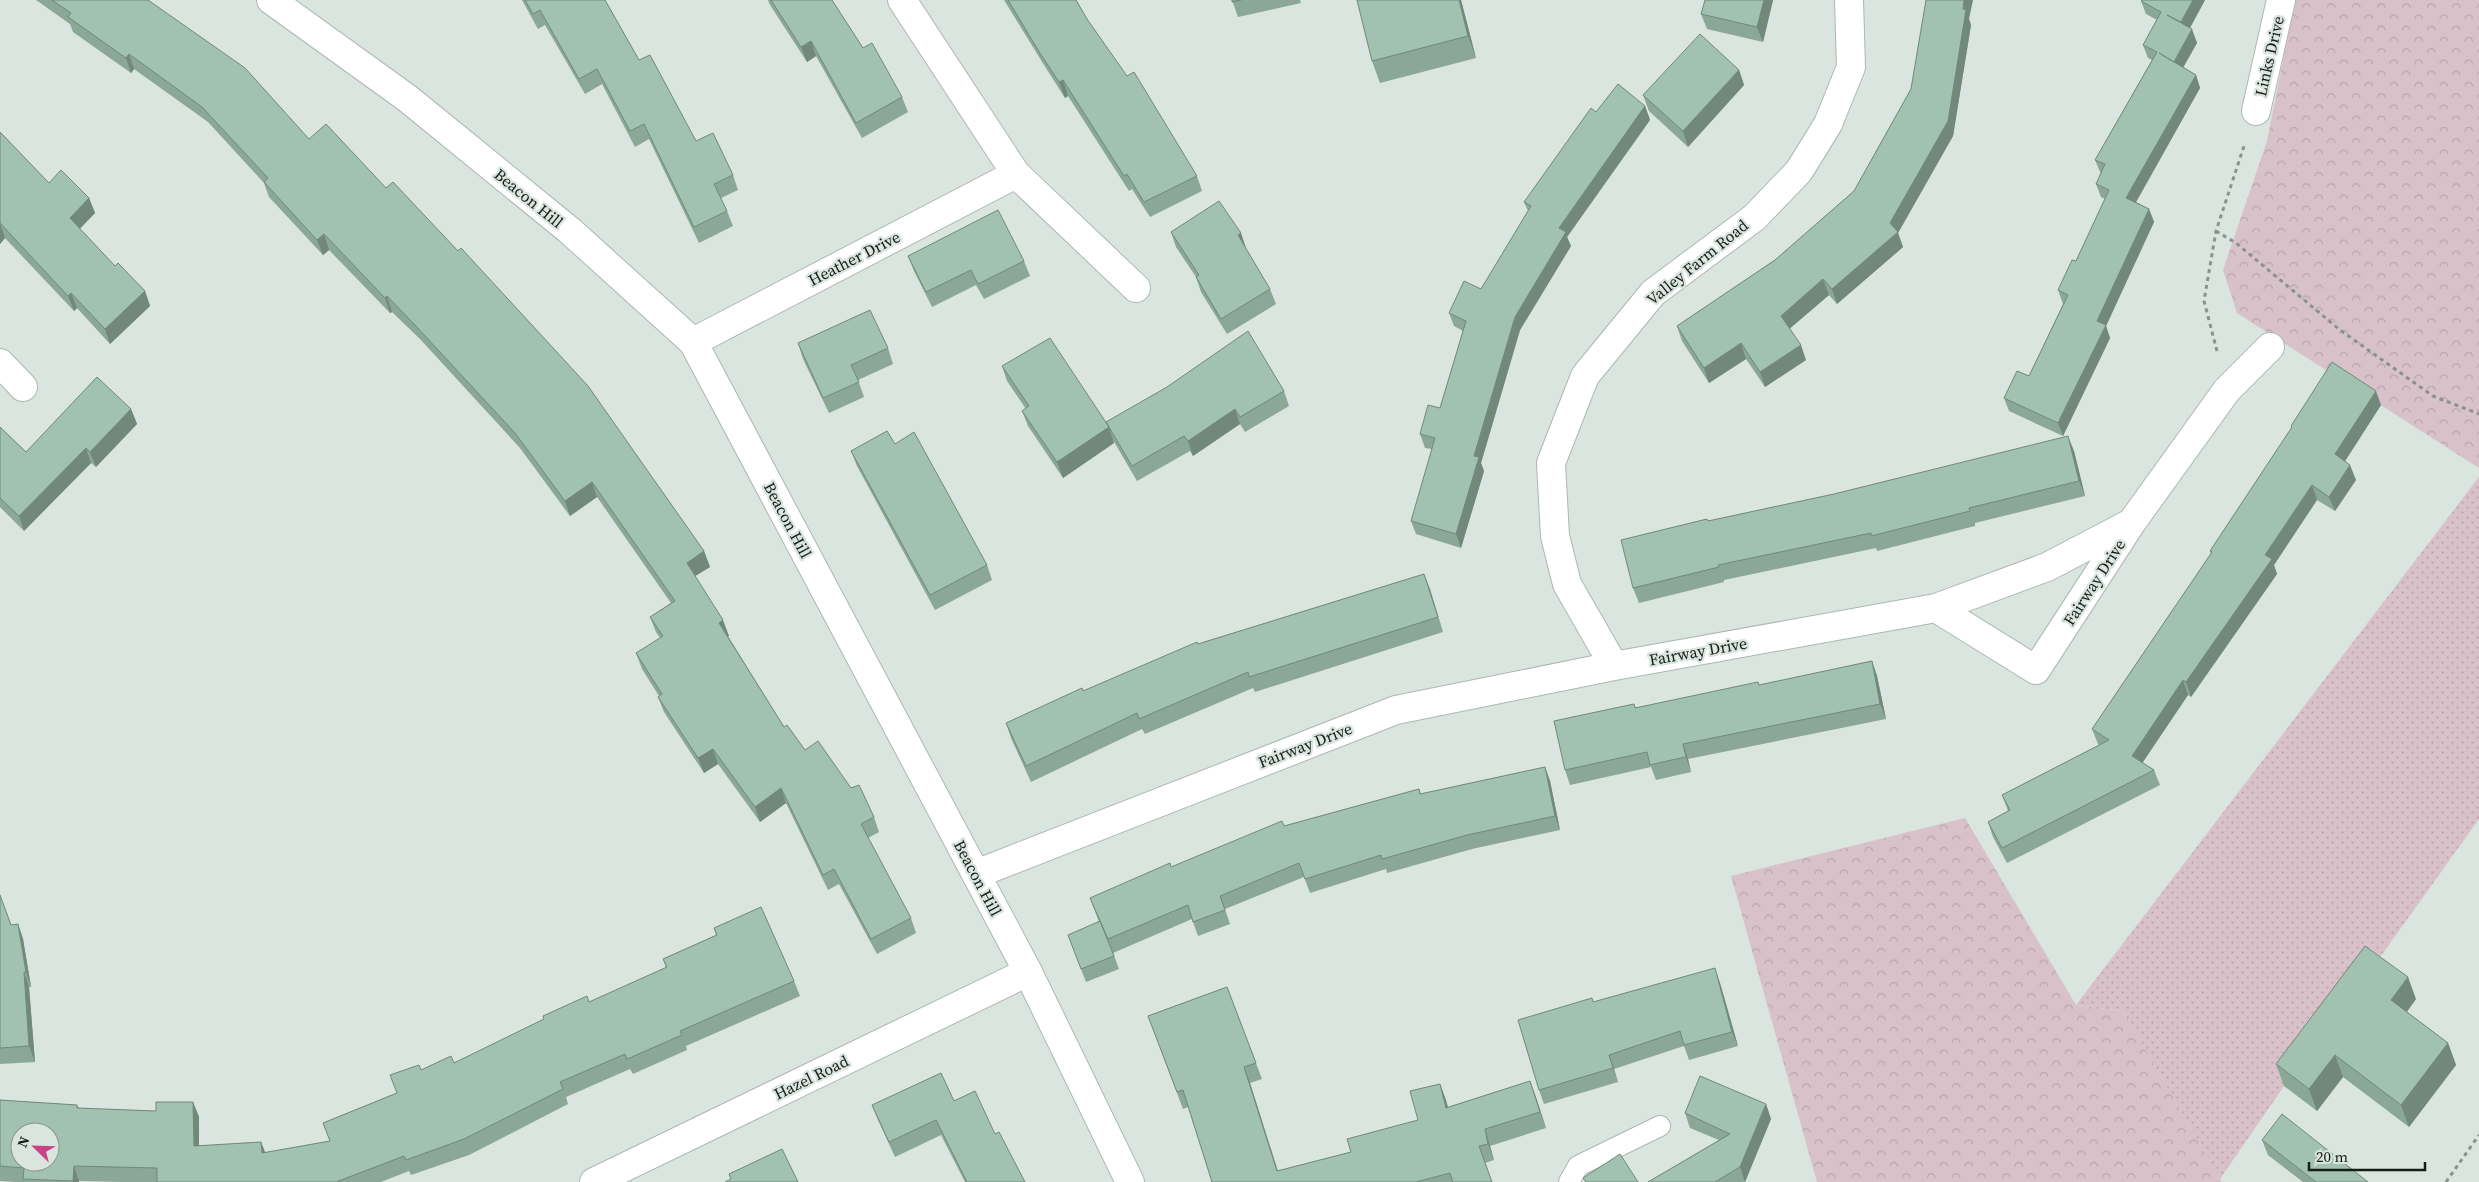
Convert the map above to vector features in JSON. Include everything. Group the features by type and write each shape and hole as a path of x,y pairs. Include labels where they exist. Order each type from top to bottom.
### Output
{"street":[{"name":"Beacon Hill","path":"271,0 407,98 569,230 693,342 1028,972 1130,1182"},
{"path":"902,0 1016,174 1136,288"},
{"name":"Valley Farm Road","path":"1614,666 1567,584 1554,536 1551,463 1585,376 1653,293 1755,217 1799,171 1828,124 1851,67 1849,0"},
{"name":"Links Drive","path":"2256,111 2282,0"},
{"name":"Heather Drive","path":"693,342 1016,174"},
{"name":"Fairway Drive","path":"976,874 1396,710 1614,666 1936,608 2036,670 2132,522 2227,390 2270,348"},
{"path":"0,363 23,387"},
{"path":"1936,608 2047,568 2132,522"},
{"name":"Hazel Road","path":"594,1182 1028,972"}],"lane":[{"path":"1569,1182 1578,1166 1660,1126"}],"path":[{"path":"2227,390 2204,301 2216,231 2256,111"},
{"path":"2216,231 2236,242 2340,330 2433,396 2479,414"},
{"path":"2446,1182 2479,1135"}],"green space":[{"path":"2295,0 2479,0 2479,468 2237,313 2223,270 2267,141"},
{"path":"2479,477 2479,819 2373,967 2284,1086 2220,1179 2123,1011 2076,1005"},
{"path":"1965,818 2076,1005 2123,1011 2222,1182 1817,1182 1731,876"}],"building":[{"path":"52,0 148,0 245,68 309,139 326,124 386,188 393,182 458,251 461,248 588,386 704,551 687,563 723,620 719,623 784,727 787,725 805,750 818,741 851,788 859,785 874,817 861,824 911,918 871,939 834,869 823,875 781,788 755,807 713,749 698,758 658,697 662,694 636,653 663,636 650,617 675,601 592,482 565,501 515,433 414,324 387,296 385,298 324,234 317,240 264,182 268,178 202,107 129,54 126,58 68,17 71,13"},
{"path":"525,0 605,0 639,60 650,55 696,141 713,133 733,175 714,184 727,211 694,227 644,124 630,131 597,69 579,79 540,10 533,14"},
{"path":"771,0 832,0 863,48 872,43 902,97 856,123 811,41 801,47"},
{"path":"1008,0 1076,0 1127,76 1134,72 1197,176 1144,202 1127,174 1124,176 1063,80 1059,82"},
{"path":"1357,0 1459,0 1468,36 1372,61"},
{"path":"1705,0 1764,0 1757,27 1701,14"},
{"path":"1926,0 1964,0 1963,9 1966,10 1948,121 1890,223 1898,232 1832,289 1823,279 1781,316 1801,345 1760,372 1741,343 1704,368 1677,326 1775,260 1854,191 1911,89"},
{"path":"2142,0 2193,0 2181,22 2167,15 2192,29 2174,62 2196,75 2126,198 2149,209 2097,321 2106,325 2058,423 2004,398 2017,371 2029,376 2068,295 2058,290 2072,260 2076,261 2109,190 2096,184 2105,164 2095,160 2157,52 2143,45 2161,12"},
{"path":"1700,34 1739,70 1683,131 1643,95"},
{"path":"1618,84 1645,106 1559,228 1566,232 1515,317 1474,456 1479,457 1456,534 1411,521 1435,438 1420,434 1428,405 1440,408 1466,321 1449,313 1464,281 1481,289 1531,206 1524,202 1591,108 1596,112"},
{"path":"0,132 49,183 61,170 89,198 70,218 115,266 118,263 145,291 105,329 71,293 68,296 0,223"},
{"path":"1219,201 1241,233 1238,235 1270,289 1221,319 1196,277 1199,275 1171,232"},
{"path":"998,210 1024,261 978,284 971,270 926,292 908,256"},
{"path":"870,310 888,348 851,365 859,382 823,398 798,343"},
{"path":"1248,331 1284,391 1240,417 1235,409 1188,441 1184,436 1132,466 1106,422 1167,387"},
{"path":"1050,338 1109,427 1057,462 1022,411 1029,406 1002,366"},
{"path":"2332,362 2376,391 2335,454 2350,465 2329,497 2312,485 2265,555 2272,559 2186,682 2183,680 2132,756 2154,770 2002,848 1988,822 2010,810 2002,795 2109,740 2092,729 2212,552 2210,551 2292,427"},
{"path":"97,377 131,409 90,452 86,448 19,516 0,498 0,427 26,452"},
{"path":"887,431 895,444 914,432 987,565 930,595 851,451"},
{"path":"2068,436 2079,481 1969,508 1970,511 1871,536 1871,533 1718,565 1719,567 1633,588 1621,540 1707,519 1708,521 1834,494"},
{"path":"1424,574 1438,617 1249,677 1248,672 1139,719 1137,713 1026,766 1006,723 1082,688 1083,691 1197,642 1198,644"},
{"path":"1872,661 1880,704 1683,744 1686,757 1650,765 1647,752 1565,770 1554,721 1634,704 1635,708 1758,682 1759,685"},
{"path":"1545,767 1555,816 1467,835 1382,859 1381,855 1305,879 1299,863 1220,896 1225,910 1193,922 1188,905 1108,939 1090,898 1170,863 1171,867 1282,821 1284,826 1419,789 1420,794"},
{"path":"0,895 11,925 18,924 26,972 24,972 29,1046 0,1048"},
{"path":"761,907 794,981 680,1031 682,1035 627,1059 625,1054 560,1082 563,1089 464,1139 406,1160 404,1156 336,1182 157,1182 157,1168 74,1166 73,1181 23,1179 24,1172 60,1172 60,1122 10,1122 10,1167 0,1166 0,1100 77,1105 77,1108 156,1111 156,1102 193,1102 194,1146 261,1142 262,1153 330,1141 323,1123 397,1093 390,1075 419,1065 421,1070 451,1056 454,1063 544,1019 543,1016 587,996 589,1002 667,967 663,959 717,935 714,928"},
{"path":"1100,921 1114,956 1081,969 1068,935"},
{"path":"2365,946 2408,977 2391,1000 2448,1043 2401,1105 2335,1055 2309,1089 2276,1064"},
{"path":"1715,968 1732,1032 1684,1045 1680,1031 1609,1055 1613,1068 1539,1090 1518,1020 1592,998 1593,1002"},
{"path":"1227,987 1256,1063 1244,1067 1277,1171 1351,1152 1347,1139 1418,1120 1410,1091 1440,1084 1446,1108 1530,1081 1540,1112 1485,1129 1488,1144 1479,1146 1492,1182 1453,1182 1450,1173 1416,1182 1212,1182 1183,1090 1177,1092 1148,1016"},
{"path":"941,1073 954,1101 975,1091 995,1134 999,1132 1025,1182 967,1182 936,1120 889,1142 872,1105"},
{"path":"1700,1076 1766,1104 1740,1167 1715,1182 1648,1182 1730,1134 1685,1113"},
{"path":"2282,1114 2368,1182 2316,1182 2262,1140"},
{"path":"782,1149 798,1182 725,1182 731,1179 729,1174"},
{"path":"1620,1154 1638,1182 1586,1182 1583,1178"}]}
